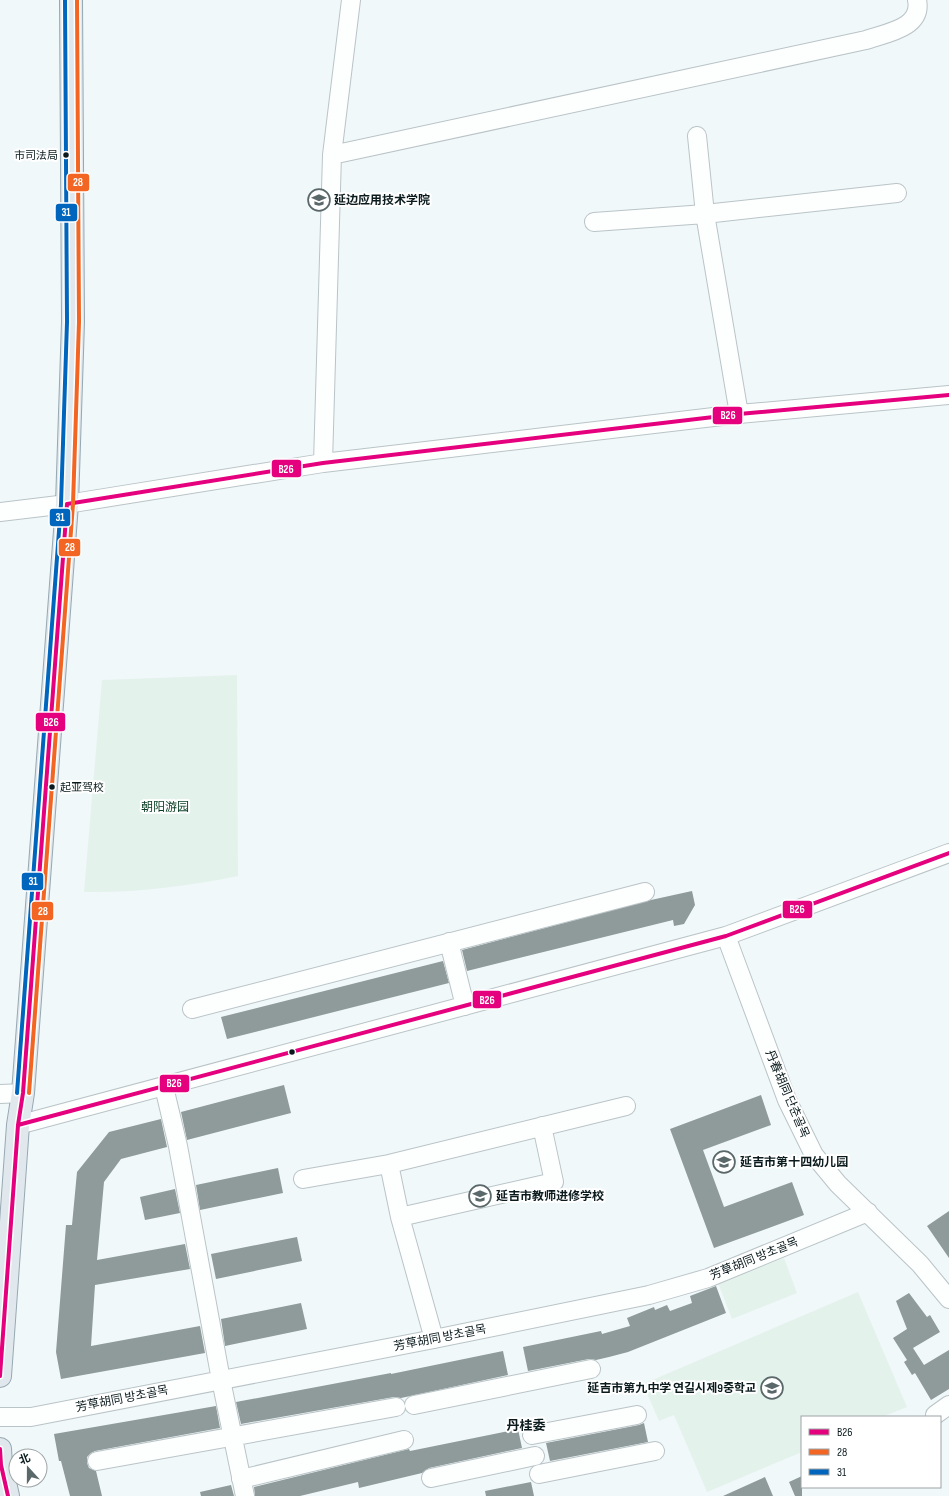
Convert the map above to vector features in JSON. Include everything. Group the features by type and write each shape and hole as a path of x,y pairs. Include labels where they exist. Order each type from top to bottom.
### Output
{"main road":[{"path":"0,1376 18,1125 23,1093 67,504 73,322 71,0"},
{"path":"0,1449 1,1465 8,1496"}],"street":[{"path":"323,463 332,155 351,0"},
{"path":"332,155 866,40 903,28 914,20 919,8 917,0"},
{"path":"697,136 705,214 739,414"},
{"path":"594,222 705,214 897,193"},
{"path":"0,512 67,504 323,463 739,414 949,395"},
{"path":"18,1125 726,936 949,853"},
{"path":"192,1009 645,892"},
{"name":"丹春胡同 단춘골목","path":"726,936 787,1100 814,1155 838,1184 920,1264 949,1299"},
{"path":"449,942 465,1006"},
{"path":"164,1087 178,1146 221,1380 243,1488 404,1440"},
{"path":"0,1094 23,1093"},
{"path":"303,1179 389,1164 626,1106"},
{"path":"400,1217 554,1182 542,1126"},
{"path":"389,1164 400,1217 434,1339"},
{"name":"芳草胡同 방초골목","path":"0,1417 31,1417 434,1339 649,1295 708,1278 868,1212"},
{"path":"97,1461 405,1406 591,1369"},
{"path":"935,1415 949,1404"},
{"path":"532,1435 637,1415"},
{"path":"539,1474 655,1451"},
{"path":"431,1478 535,1456"}],"green space":[{"name":"朝阳游园","path":"237,675 238,876 162,888 84,892 102,680"},
{"path":"784,1258 797,1293 732,1319 718,1283"},
{"path":"858,1292 907,1407 884,1416 801,1416 801,1452 707,1492 674,1415 659,1421 643,1384"}],"building":[{"path":"692,891 695,905 684,924 674,926 673,920 467,971 462,950 651,900"},
{"path":"443,961 449,983 227,1039 221,1017"},
{"path":"284,1085 291,1113 187,1140 181,1112"},
{"path":"761,1095 771,1125 703,1150 724,1207 792,1182 804,1215 714,1248 670,1129"},
{"path":"161,1119 167,1147 121,1159 104,1182 97,1260 185,1244 190,1269 95,1285 91,1346 200,1326 205,1353 61,1379 56,1352 66,1225 72,1225 77,1172 109,1132"},
{"path":"278,1168 283,1193 200,1210 196,1185"},
{"path":"175,1189 180,1213 145,1220 140,1197"},
{"path":"949,1211 949,1258 927,1226"},
{"path":"297,1237 302,1261 216,1279 211,1254"},
{"path":"716,1286 726,1313 628,1352 596,1360 589,1359 528,1371 523,1347 601,1331 602,1334 630,1326 627,1318 654,1307 655,1310 667,1305 670,1311 692,1303 690,1296"},
{"path":"909,1293 927,1317 930,1315 940,1332 913,1348 924,1365 949,1350 949,1389 931,1400 915,1373 912,1375 904,1362 907,1360 893,1338 907,1329 896,1301"},
{"path":"301,1303 307,1329 225,1346 221,1319"},
{"path":"503,1351 508,1375 401,1398 394,1397 241,1424 236,1402 391,1374"},
{"path":"216,1406 220,1428 95,1451 91,1453 87,1457 87,1463 89,1468 96,1471 102,1496 70,1496 61,1461 59,1461 54,1434"},
{"path":"644,1423 648,1442 550,1461 546,1443"},
{"path":"518,1429 522,1448 429,1468 422,1473 359,1488 358,1482 300,1496 255,1496 254,1487 409,1449 410,1451"},
{"path":"801,1476 802,1496 795,1496 789,1482"},
{"path":"765,1477 773,1496 723,1496"},
{"path":"531,1482 534,1496 486,1496 485,1491"},
{"path":"231,1485 234,1496 201,1496 200,1492"}],"transit line":[{"name":"31","path":"17,1093 61,504 67,322 65,0"},
{"name":"28","path":"29,1093 73,504 79,322 77,0"},
{"name":"B26","path":"67,504 323,463 739,414 949,395"},
{"name":"B26","path":"0,1376 18,1125 23,1093 67,504"},
{"name":"B26","path":"18,1125 726,936 949,853"},
{"name":"B26","path":"0,1449 1,1465 8,1496"}],"place":[{"name":"市司法局","path":"66,155"},
{"name":"延边应用技术学院","path":"319,200"},
{"name":"起亚驾校","path":"52,787"},
{"name":"延吉市第十四幼儿园","path":"724,1162"},
{"name":"延吉市教师进修学校","path":"480,1196"},
{"name":"延吉市第九中学 연길시제9중학교","path":"772,1388"}],"district":[{"name":"丹桂委","path":"526,1426"}]}
